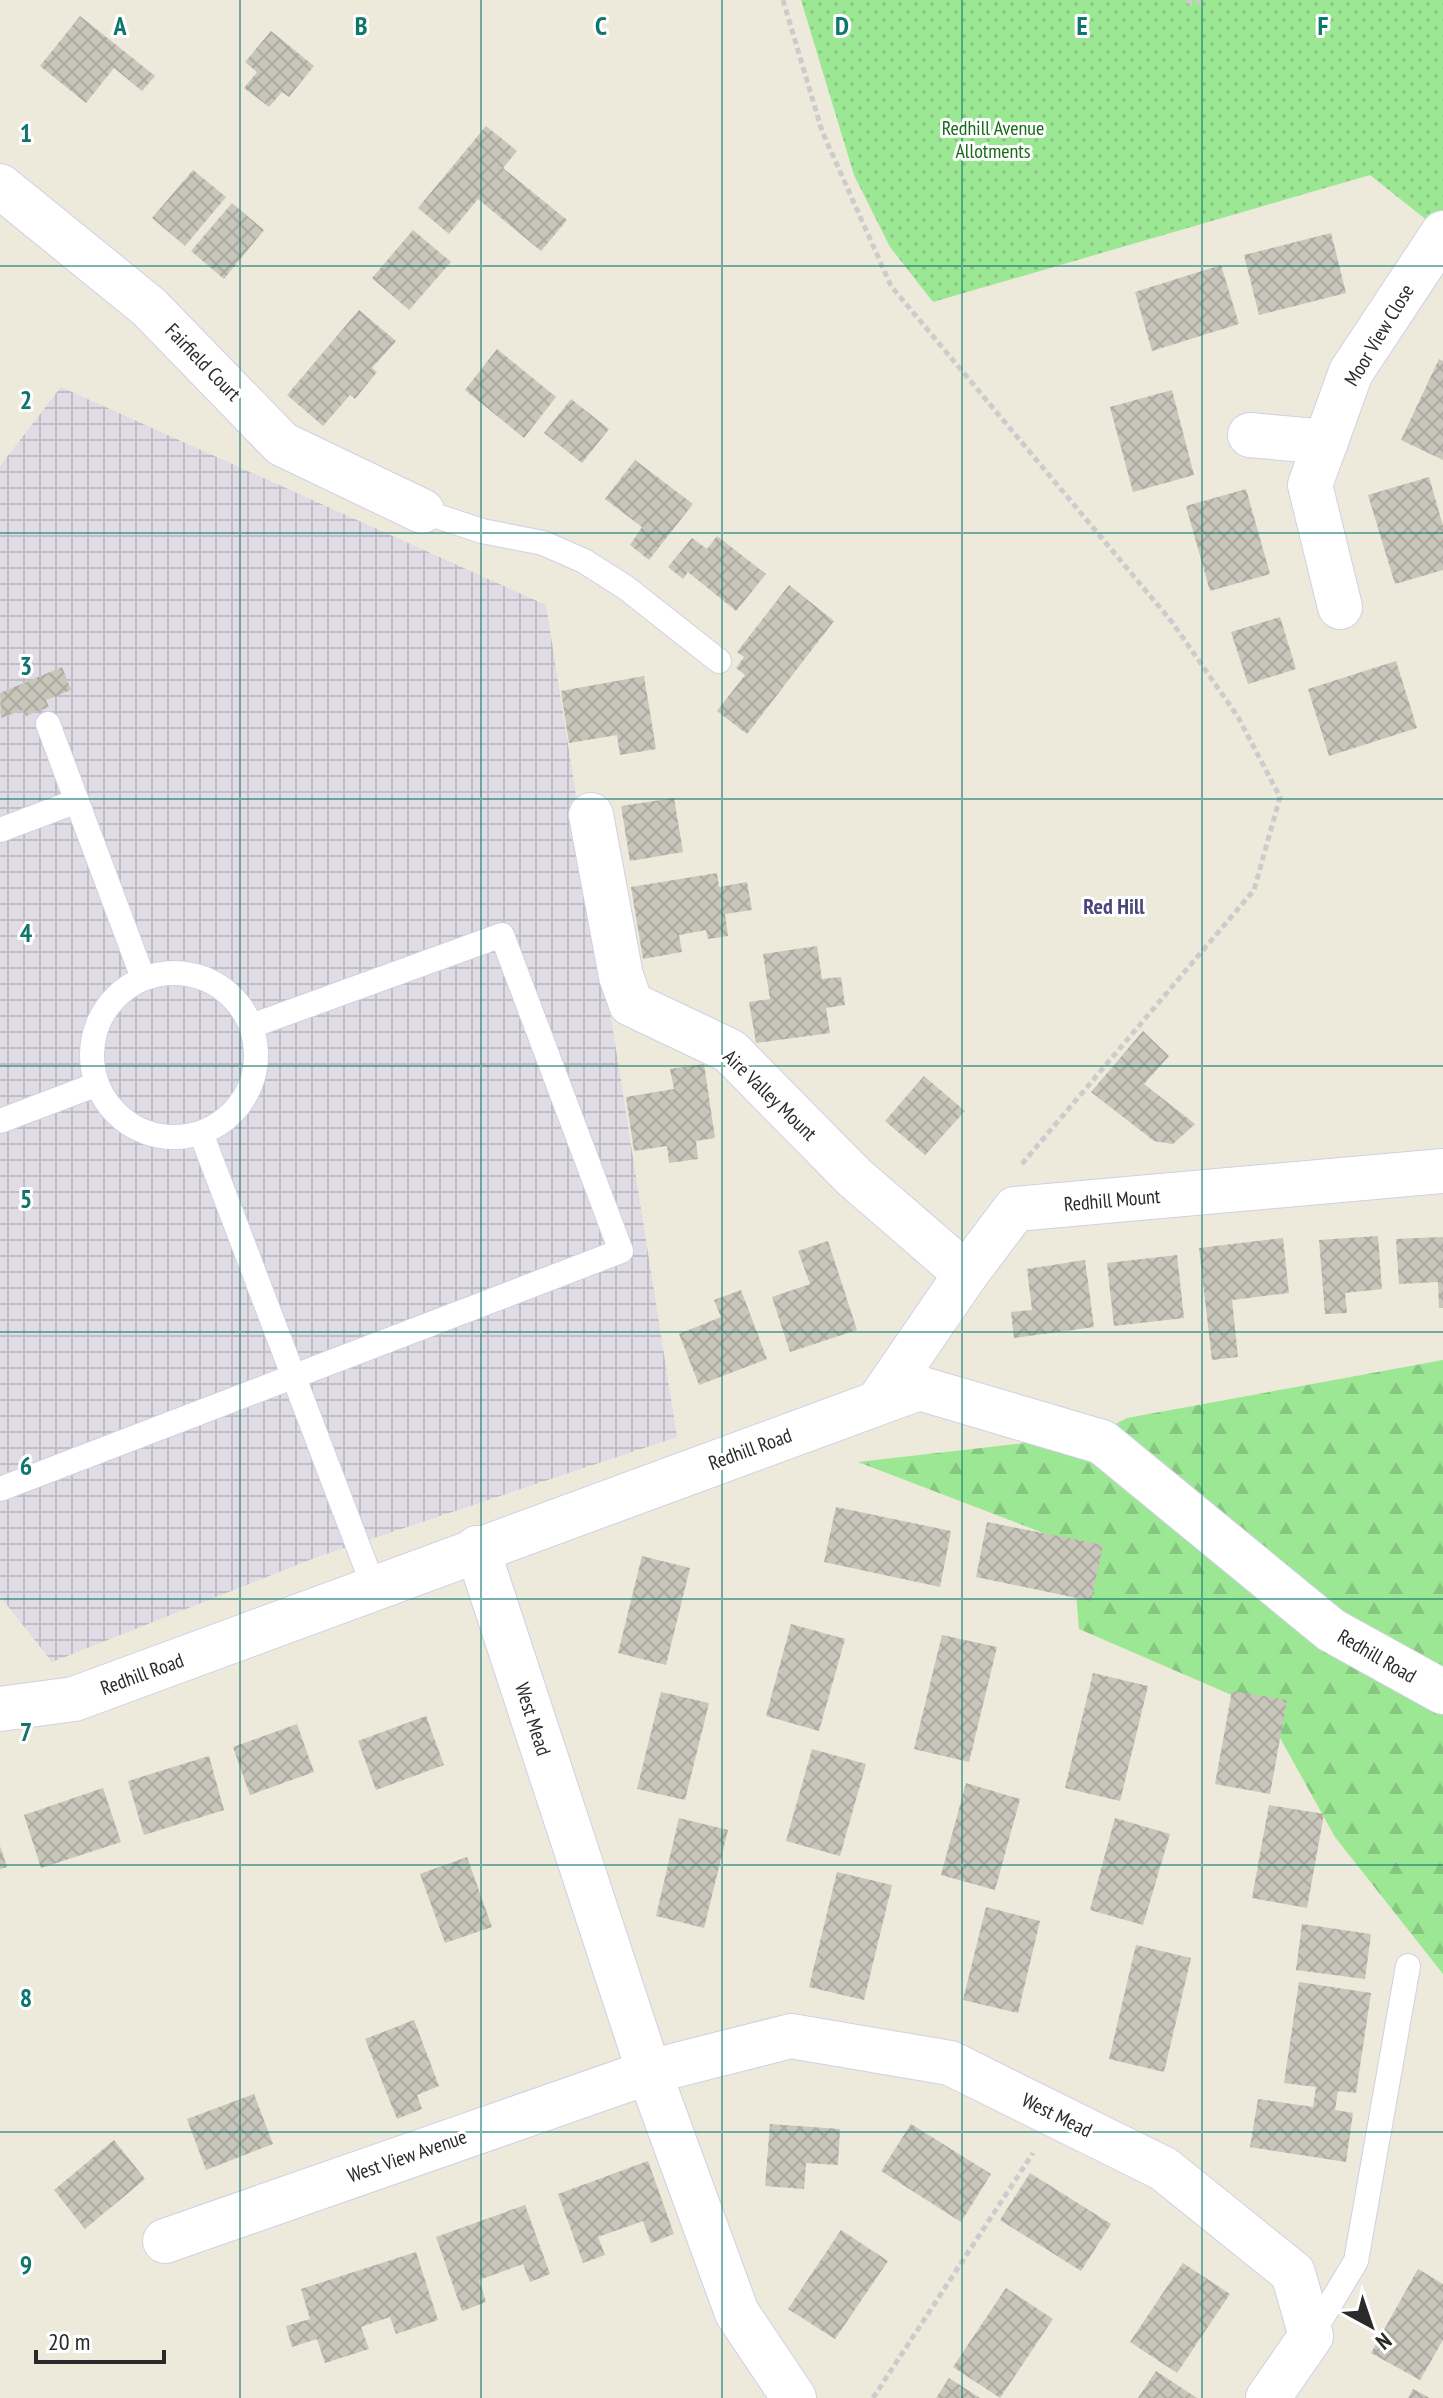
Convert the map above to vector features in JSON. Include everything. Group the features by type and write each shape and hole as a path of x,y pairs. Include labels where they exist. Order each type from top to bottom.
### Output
{"street":[{"name":"Fairfield Court","path":"0,186 149,307 282,444 422,511"},
{"name":"Moor View Close","path":"1340,607 1310,485 1351,372 1443,233"},
{"path":"1250,435 1326,442"},
{"name":"Aire Valley Mount","path":"591,815 621,976 631,1004 730,1051 854,1177 966,1274"},
{"name":"Redhill Mount","path":"1015,1209 1443,1171"},
{"path":"879,1401 966,1274 1015,1209"},
{"name":"Redhill Road","path":"0,1709 74,1699 477,1548 919,1388 1102,1442 1331,1630 1443,1692"},
{"name":"West Mead","path":"477,1548 649,2072 737,2313 794,2398"},
{"name":"West Mead","path":"649,2072 791,2036 950,2063 1164,2169 1293,2273 1311,2336"},
{"name":"West View Avenue","path":"165,2241 649,2072"},
{"path":"1268,2398 1311,2336"}],"lane":[{"path":"422,511 482,531 543,543 584,561 625,587 719,661"},
{"path":"48,724 143,978"},
{"path":"0,830 77,801"},
{"path":"0,1489 621,1251 502,935 251,1026"},
{"path":"175,972 207,979 234,998 251,1026 256,1058 249,1090 230,1117 201,1133 169,1138 139,1131 112,1112 95,1085 91,1053 98,1022 116,995 143,978 175,972"},
{"path":"0,1121 95,1085"},
{"path":"201,1133 374,1588"},
{"path":"1311,2336 1356,2261 1408,1966"}],"path":[{"path":"783,0 822,131 891,286 1172,622 1238,717 1280,797 1254,890 1017,1170 1015,1209"},
{"path":"1187,0 1192,3 1204,0"},
{"path":"873,2398 1057,2116"}],"shaded area":[{"path":"61,387 546,605 677,1437 317,1557 52,1662 0,1596 0,466"}],"green space":[{"name":"Redhill Avenue Allotments","path":"801,0 1443,0 1443,233 1370,175 933,302 890,247 854,175"},
{"path":"1443,1360 1443,1974 1335,1837 1264,1709 1079,1629 1072,1544 858,1462 1094,1435 1127,1418"}],"building":[{"path":"80,16 155,76 142,91 114,68 86,103 40,66"},
{"path":"271,31 314,66 289,97 282,92 269,107 244,88 257,72 245,62"},
{"path":"486,126 517,151 503,168 567,220 541,251 478,199 449,234 418,208"},
{"path":"193,170 226,197 185,246 152,218"},
{"path":"232,203 264,230 224,279 191,251"},
{"path":"413,230 451,262 409,310 372,278"},
{"path":"1331,233 1346,293 1259,315 1244,255"},
{"path":"1221,265 1239,324 1152,351 1135,292"},
{"path":"359,310 396,341 372,368 377,372 355,399 350,395 323,426 287,395"},
{"path":"497,349 556,397 524,438 465,390"},
{"path":"1439,359 1443,361 1443,460 1401,440"},
{"path":"1172,390 1194,475 1133,492 1110,407"},
{"path":"571,399 609,429 582,463 544,433"},
{"path":"635,460 693,504 649,560 630,545 642,527 605,499"},
{"path":"1429,477 1443,526 1443,570 1395,584 1368,495"},
{"path":"1246,489 1270,574 1210,591 1186,506"},
{"path":"717,536 766,574 736,611 688,572 683,579 668,567 692,538 707,549"},
{"path":"789,585 834,621 747,734 717,711 745,675 736,668 744,657 737,652"},
{"path":"1280,617 1296,669 1248,684 1231,632"},
{"path":"1396,661 1417,728 1329,756 1308,689"},
{"path":"62,667 71,690 46,700 49,707 26,716 23,710 1,718 0,693"},
{"path":"644,676 656,749 620,755 617,735 569,743 561,691"},
{"path":"674,798 683,852 630,861 621,806"},
{"path":"717,873 719,887 747,882 752,910 725,914 728,936 708,939 706,930 679,935 682,952 643,959 631,887"},
{"path":"817,946 822,979 841,977 845,1005 826,1008 830,1033 756,1043 749,1002 770,999 763,954"},
{"path":"1143,1031 1169,1056 1144,1084 1195,1124 1173,1144 1154,1141 1091,1092"},
{"path":"704,1064 715,1138 696,1141 698,1159 669,1163 667,1146 634,1151 626,1097 674,1089 670,1069"},
{"path":"924,1076 965,1111 925,1155 885,1121"},
{"path":"1378,1236 1382,1289 1345,1293 1347,1313 1325,1314 1319,1240"},
{"path":"1443,1237 1443,1308 1439,1308 1438,1282 1399,1284 1396,1239"},
{"path":"1283,1238 1289,1293 1232,1300 1238,1357 1212,1360 1199,1248"},
{"path":"828,1241 857,1330 790,1352 772,1297 810,1284 798,1251"},
{"path":"1177,1255 1184,1318 1114,1326 1107,1263"},
{"path":"1085,1260 1094,1327 1014,1338 1011,1312 1032,1310 1027,1269"},
{"path":"741,1290 767,1359 699,1385 679,1334 721,1317 714,1300"},
{"path":"836,1507 951,1531 940,1587 824,1562"},
{"path":"987,1522 1103,1545 1091,1601 976,1577"},
{"path":"642,1556 690,1568 666,1665 618,1653"},
{"path":"791,1624 845,1639 819,1731 766,1716"},
{"path":"942,1635 997,1647 969,1762 914,1749"},
{"path":"1093,1673 1148,1686 1120,1801 1065,1788"},
{"path":"1232,1691 1287,1700 1270,1794 1215,1784"},
{"path":"661,1692 709,1703 685,1800 637,1789"},
{"path":"426,1716 444,1765 376,1790 358,1741"},
{"path":"297,1724 314,1772 250,1795 233,1747"},
{"path":"812,1749 866,1764 840,1856 786,1841"},
{"path":"209,1756 224,1810 144,1835 128,1781"},
{"path":"966,1783 1020,1799 995,1890 941,1875"},
{"path":"103,1788 121,1842 41,1868 24,1815"},
{"path":"1269,1805 1324,1814 1307,1908 1252,1898"},
{"path":"679,1818 728,1830 704,1928 656,1916"},
{"path":"1115,1818 1170,1834 1143,1925 1090,1910"},
{"path":"0,1846 7,1867 0,1869"},
{"path":"467,1857 492,1927 445,1943 420,1874"},
{"path":"837,1872 892,1885 864,2000 809,1987"},
{"path":"986,1907 1040,1921 1018,2013 963,2000"},
{"path":"1302,1924 1371,1934 1365,1979 1296,1970"},
{"path":"1136,1945 1191,1958 1164,2072 1109,2059"},
{"path":"1299,1982 1371,1993 1356,2093 1338,2091 1335,2110 1353,2113 1346,2162 1250,2147 1258,2099 1313,2107 1316,2087 1284,2083"},
{"path":"414,2020 439,2086 417,2095 422,2109 397,2119 365,2039"},
{"path":"254,2094 273,2144 206,2170 187,2119"},
{"path":"770,2124 840,2129 838,2165 806,2163 804,2189 765,2186"},
{"path":"911,2124 991,2174 961,2222 881,2171"},
{"path":"114,2140 145,2179 85,2229 54,2190"},
{"path":"648,2161 674,2234 651,2243 643,2221 598,2237 605,2255 583,2263 558,2194"},
{"path":"1030,2173 1111,2224 1081,2271 1000,2220"},
{"path":"525,2205 550,2274 530,2282 523,2264 479,2280 486,2302 462,2311 436,2237"},
{"path":"841,2230 888,2261 835,2339 788,2309"},
{"path":"416,2252 438,2320 396,2334 390,2317 361,2327 369,2349 325,2363 317,2339 292,2347 286,2326 310,2319 301,2289"},
{"path":"1183,2263 1230,2294 1177,2373 1130,2342"},
{"path":"1418,2269 1443,2284 1443,2340 1420,2380 1371,2353"},
{"path":"1006,2288 1053,2319 1000,2398 953,2367"},
{"path":"1156,2371 1197,2398 1138,2398"},
{"path":"949,2378 980,2398 936,2398"},
{"path":"1413,2389 1430,2398 1408,2398"}],"district":[{"name":"Red Hill","path":"1114,906"}]}
